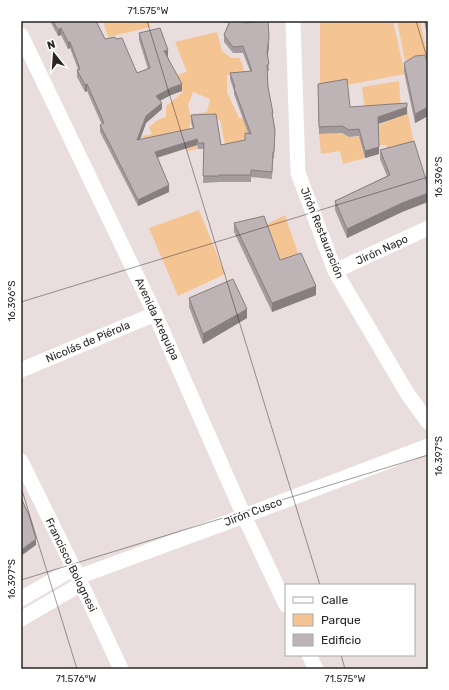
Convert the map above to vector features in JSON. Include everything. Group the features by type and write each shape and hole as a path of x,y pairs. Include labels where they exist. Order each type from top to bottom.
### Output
{"street":[{"name":"Jirón Restauración","path":"293,21 298,173 335,271 407,393 428,422"},
{"name":"Avenida Arequipa","path":"22,40 155,314 244,516 285,603"},
{"name":"Jirón Napo","path":"335,271 428,228"},
{"name":"Nicolás de Piérola","path":"21,370 155,314"},
{"name":"Jirón Cusco","path":"21,599 428,446"},
{"name":"Francisco Bolognesi","path":"21,461 121,669"},
{"name":"Jirón Cusco","path":"21,619 78,577"},
{"path":"310,656 316,669"}],"green space":[{"path":"103,21 148,21 151,27 108,37"},
{"path":"320,21 393,21 405,74 320,90"},
{"path":"397,21 420,21 427,54 405,61"},
{"path":"217,32 222,51 231,58 240,58 244,71 227,75 227,92 239,118 259,120 252,135 246,137 241,145 225,145 220,120 197,118 193,114 207,112 210,99 193,92 188,105 191,118 189,128 192,141 198,149 188,151 181,143 144,140 142,136 152,134 149,127 159,119 166,117 166,106 183,92 176,75 187,72 175,42"},
{"path":"399,81 401,108 365,111 362,87"},
{"path":"407,108 414,144 388,151 386,145 361,144 365,158 343,164 340,151 321,154 319,134 342,133 349,137 378,136 379,125 390,120"},
{"path":"199,210 225,274 178,296 149,228"},
{"path":"285,215 301,262 283,269 264,226"}],"building":[{"path":"53,21 96,21 105,39 115,37 116,39 122,38 137,73 150,68 139,33 160,28 168,50 164,51 182,84 156,96 162,103 146,116 137,140 194,128 191,115 216,114 221,145 245,140 245,133 251,134 230,73 252,71 243,46 233,47 224,35 230,21 244,21 244,23 268,21 268,87 275,130 272,172 251,170 251,175 203,176 204,143 198,143 197,139 155,152 169,185 138,200 100,125 104,123 87,84 85,85 77,70 80,69 70,42 68,42 61,28 58,30"},
{"path":"425,55 428,66 428,107 415,114 404,63 415,56"},
{"path":"347,79 350,107 407,103 407,107 378,117 379,147 365,151 359,129 349,130 342,126 319,127 318,84"},
{"path":"414,141 428,186 428,193 402,203 347,229 335,201 390,175 380,150"},
{"path":"264,216 280,260 301,253 316,286 272,303 234,223"},
{"path":"233,279 247,309 203,334 189,298"},
{"path":"21,498 29,515 36,539 21,550"}]}
